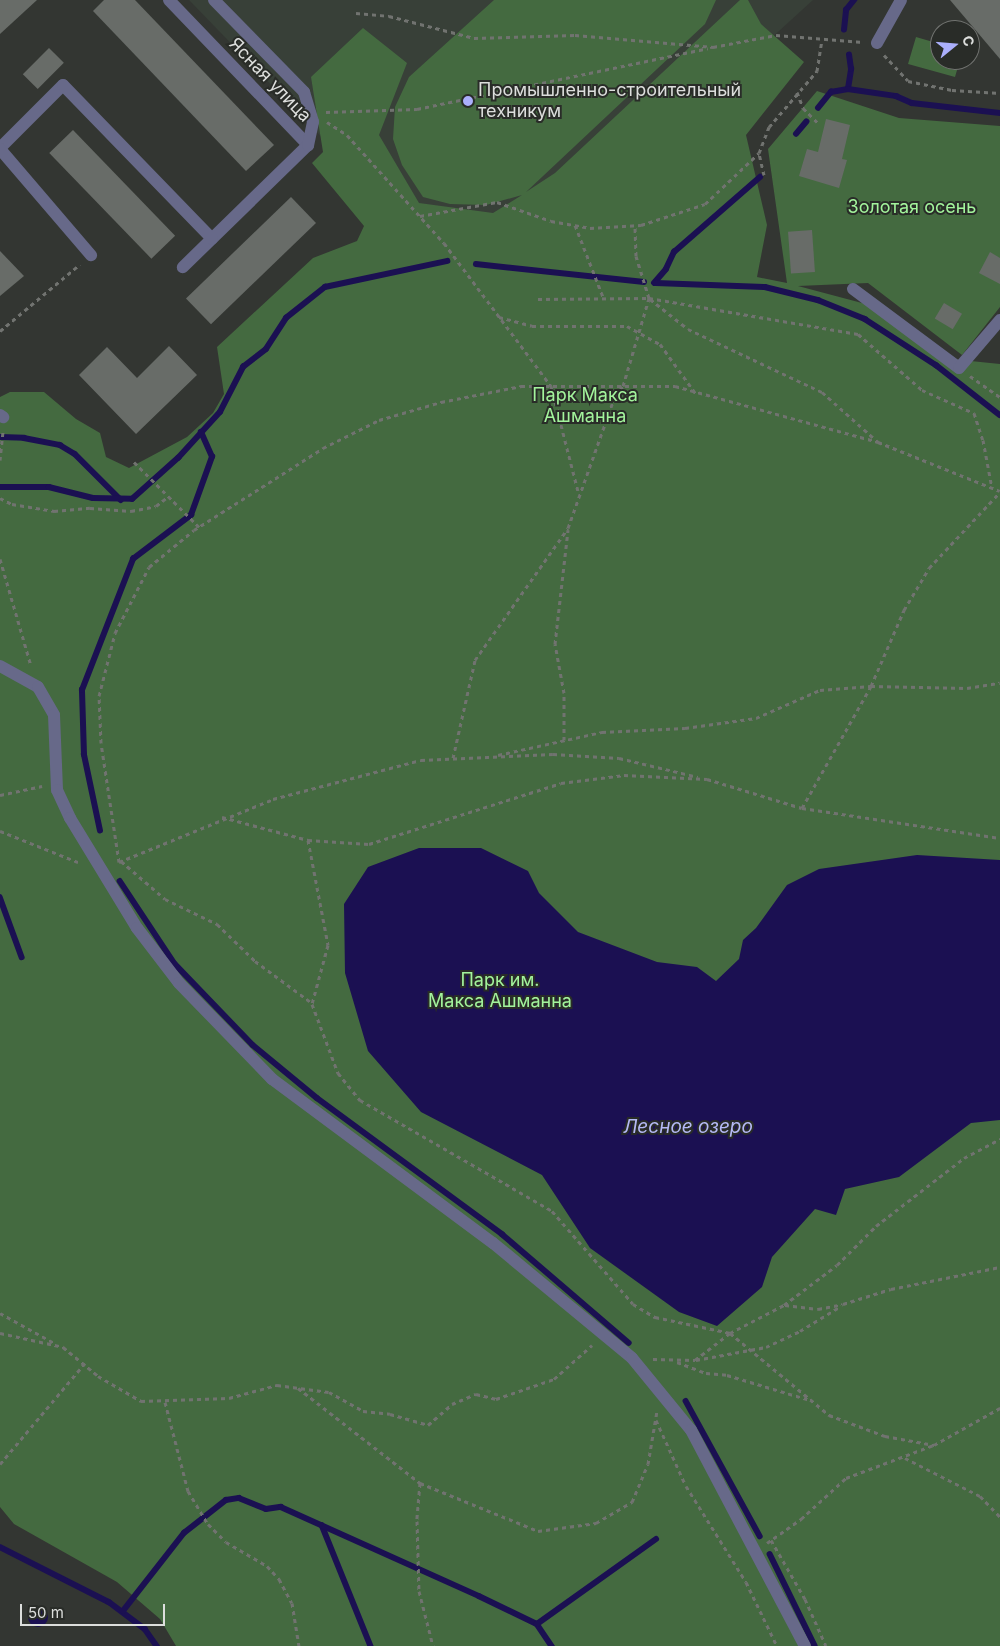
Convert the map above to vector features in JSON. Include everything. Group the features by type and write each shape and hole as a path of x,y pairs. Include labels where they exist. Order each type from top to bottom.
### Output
{"street":[{"name":"Ясная улица","path":"169,0 308,145 183,267"},
{"path":"214,0 285,69 304,92 312,112 308,145"},
{"path":"877,42 901,0"},
{"path":"91,254 0,148 63,85 212,239"},
{"path":"853,289 959,368 1000,320"},
{"path":"0,666 38,687 54,715 57,790 137,928 179,984 272,1079 493,1243 632,1358 692,1430 805,1646"}],"path":[{"path":"356,13 389,16 474,38 576,35 714,47"},
{"path":"312,112 417,109 776,35 822,41 877,42 888,63 908,81 952,90 1000,92"},
{"path":"420,216 497,202 551,221 590,228 636,225 705,204 759,153 769,126 817,71 822,41"},
{"path":"797,92 803,108 819,124"},
{"path":"312,112 347,135 420,216 551,386 578,491"},
{"path":"759,153 764,175"},
{"path":"575,225 603,297"},
{"path":"564,740 564,693 555,644 568,528 578,491 615,396 623,386 649,298 636,256 636,225"},
{"path":"0,331 91,254"},
{"path":"649,298 688,329 822,392 878,442"},
{"path":"538,299 649,298 858,334 922,390 974,414 983,440 992,488"},
{"path":"499,317 532,326 627,326 660,344 696,395"},
{"path":"959,368 1000,396"},
{"path":"802,808 871,686 904,610 929,568 1000,492 878,442 696,395 675,386 521,386 441,402 379,420 323,448 199,527 149,567 115,633 99,696 101,744 120,862 165,899 217,924 254,961 312,1004 338,1073 360,1100 552,1212 633,1304 655,1317 730,1333 829,1415 885,1436 934,1445"},
{"path":"0,460 3,434"},
{"path":"134,462 199,527"},
{"path":"0,498 12,504 54,512 90,508 131,511 156,506 169,496"},
{"path":"453,758 475,660 568,528"},
{"path":"0,559 38,687"},
{"path":"487,757 602,732 685,728 756,718 820,690 871,686 968,688 1000,683"},
{"path":"0,831 43,851 102,870 222,817 273,799 421,760 553,754 619,758 707,779 802,808 1000,838"},
{"path":"222,817 308,840 369,844 561,783 624,774 707,779"},
{"path":"0,795 39,786 57,790"},
{"path":"308,840 328,945 312,1004"},
{"path":"695,1360 730,1333 784,1305 837,1265 876,1226 964,1158 1000,1139"},
{"path":"784,1305 818,1309 843,1304 891,1288 1000,1267"},
{"path":"632,1358 674,1361 695,1360 766,1347 800,1332 843,1304"},
{"path":"0,1313 62,1347 85,1363 98,1376 141,1401 165,1402 229,1398 277,1385 329,1392 363,1411 390,1414 428,1425 452,1404 476,1394 496,1399 554,1379 591,1344 599,1347"},
{"path":"0,1333 62,1347"},
{"path":"674,1361 706,1373 727,1375 812,1401"},
{"path":"0,1464 85,1363"},
{"path":"297,1388 420,1483 538,1531 596,1523 632,1502 648,1464 660,1392"},
{"path":"165,1402 188,1491 208,1524 226,1542 260,1561 279,1579 292,1603 299,1646"},
{"path":"755,1550 801,1519 846,1478 904,1458 934,1445 1000,1408"},
{"path":"655,1418 686,1486 746,1582 778,1646"},
{"path":"904,1458 980,1496 1000,1516"},
{"path":"420,1483 417,1521 419,1591 433,1646"},
{"path":"771,1540 805,1599 826,1646"}],"shaded area":[{"name":"Промышленно-строительный техникум","path":"189,0 813,0 755,53 498,223 400,218"}],"green space":[{"name":"Парк Макса Ашманна","path":"494,0 716,0 705,24 526,192 555,173 740,0 748,0 761,24 804,62 746,135 767,225 757,277 787,283 768,149 817,91 899,118 1000,126 1000,307 962,355 868,283 798,286 877,307 951,359 1000,364 1000,1646 176,1646 160,1619 117,1582 14,1524 0,1507 0,397 10,392 44,392 76,419 100,433 106,457 129,468 187,437 213,413 224,394 217,347 313,258 357,241 364,226 312,163 323,152 311,77 363,28 407,63 379,135 419,203 493,213 522,195 486,205 450,204 423,197 402,165 393,139 395,107 409,77"},
{"path":"916,37 930,41 930,70 957,70 955,77 908,64"}],"water":[{"name":"Лесное озеро","path":"419,848 481,848 528,871 539,893 578,932 657,962 697,967 716,981 739,959 743,940 756,928 787,885 819,869 917,855 1000,860 1000,1120 971,1123 899,1177 845,1189 836,1215 815,1209 772,1257 762,1287 717,1326 679,1312 590,1248 542,1175 421,1112 368,1051 345,973 344,904 368,867"},
{"path":"38,1607 45,1610 48,1617 45,1624 38,1627 31,1624 28,1617 31,1610"}],"building":[{"path":"0,0 37,0 0,34"},
{"path":"104,0 135,0 274,145 246,171 93,11"},
{"path":"950,0 1000,0 1000,59 980,35 980,20 967,20"},
{"path":"49,48 64,63 38,89 23,74"},
{"path":"826,119 850,125 842,159 847,160 839,188 799,176 807,149 818,152"},
{"path":"73,130 175,236 151,259 49,153"},
{"path":"291,197 316,223 211,324 186,298"},
{"path":"812,230 815,272 791,274 788,232"},
{"path":"0,251 24,276 0,296"},
{"path":"990,252 1000,258 1000,284 979,273"},
{"path":"944,303 962,314 953,329 935,318"},
{"path":"169,346 197,375 136,434 79,375 107,347 137,378"}],"waterway":[{"path":"844,30 846,10 854,0"},
{"path":"848,89 851,69 849,55"},
{"path":"818,108 831,92 848,89 896,96 912,103 1000,113"},
{"path":"796,134 806,122"},
{"path":"654,283 666,269 674,252 760,177"},
{"path":"0,487 49,487 93,498 132,499 178,458 220,412 243,367 266,349 286,318 325,287 447,261"},
{"path":"476,264 644,282"},
{"path":"656,283 765,287 818,300 865,319 936,365 1000,415"},
{"path":"100,831 84,755 82,690 133,559 191,515 212,457 201,432"},
{"path":"0,437 24,438 60,445 75,454 121,500"},
{"path":"120,881 175,964 253,1045 317,1098 502,1234 629,1343"},
{"path":"0,897 22,957"},
{"path":"686,1401 760,1536"},
{"path":"123,1611 184,1533 226,1500 239,1498 266,1509 281,1507 479,1596 537,1624 552,1646"},
{"path":"322,1525 371,1646"},
{"path":"537,1624 656,1539"},
{"path":"0,1547 109,1602 145,1629 157,1646"},
{"path":"770,1554 815,1646"}],"place":[{"name":"Промышленно-строительный техникум","path":"468,101"}],"park label":[{"name":"Золотая осень","path":"912,207"},
{"name":"Парк им. Макса Ашманна","path":"500,991"}]}
